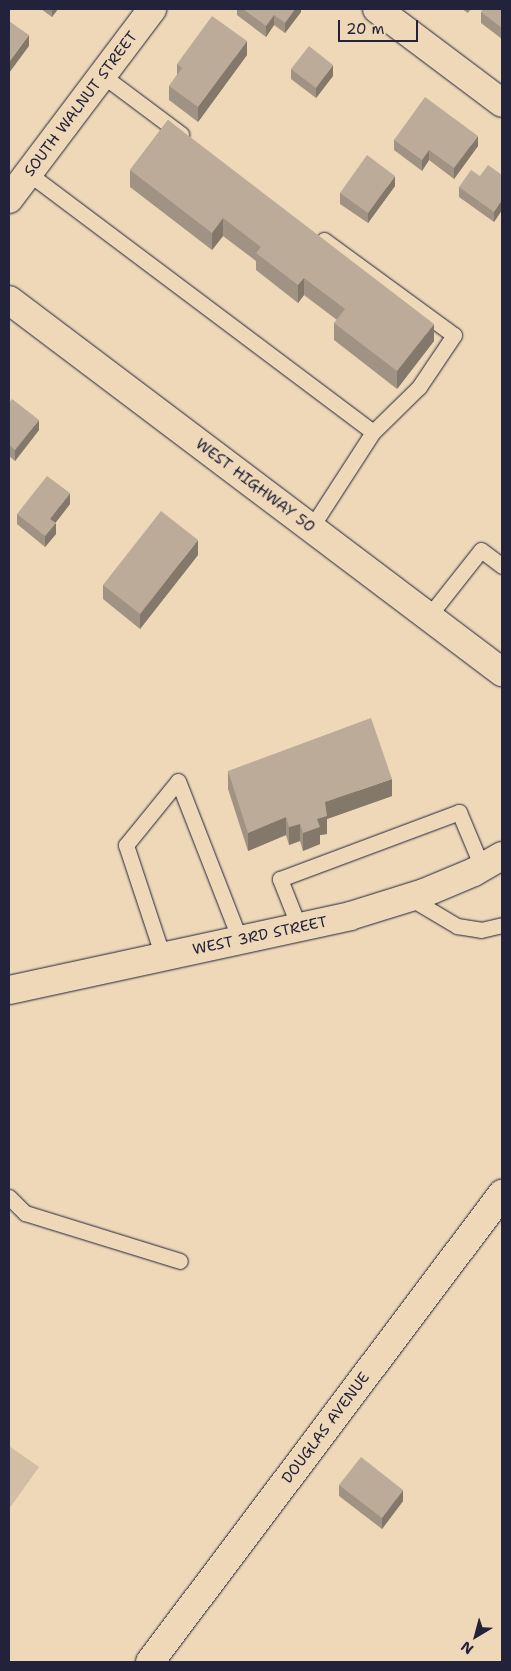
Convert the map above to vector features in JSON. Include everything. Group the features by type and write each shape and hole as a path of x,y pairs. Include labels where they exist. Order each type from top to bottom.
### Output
{"street":[{"name":"SOUTH WALNUT STREET","path":"9,199 152,9"},
{"path":"377,9 502,103"},
{"name":"WEST HIGHWAY 50","path":"9,300 502,672"},
{"name":"WEST 3RD STREET","path":"9,990 350,916 410,898 492,862"},
{"name":"DOUGLAS AVENUE","path":"150,1662 502,1194"}],"lane":[{"path":"102,75 190,141"},
{"path":"28,173 373,432"},
{"path":"310,230 454,335 419,387 373,432 311,528"},
{"path":"428,616 481,550 502,566"},
{"path":"163,956 126,845 178,781 240,940"},
{"path":"299,927 280,879 459,812 492,862"},
{"path":"410,898 457,926 481,930 502,925"},
{"path":"9,1198 26,1213 180,1261"}],"shaded area":[{"path":"9,1446 39,1467 9,1509"}],"building":[{"path":"243,9 295,9 285,23 274,15 266,26"},
{"path":"483,9 502,9 502,28 481,12"},
{"path":"212,16 247,41 198,107 169,86 182,68 177,64"},
{"path":"9,21 29,35 9,62"},
{"path":"309,46 333,65 316,88 291,69"},
{"path":"425,97 478,136 454,168 429,150 422,160 394,140"},
{"path":"168,120 434,324 397,371 334,323 345,309 304,278 298,285 256,253 261,247 223,218 212,233 130,170"},
{"path":"367,155 395,176 368,213 340,193"},
{"path":"488,165 502,175 502,200 494,212 459,187 471,170 480,176"},
{"path":"12,399 39,420 15,450 9,445 9,403"},
{"path":"47,476 70,493 50,519 56,523 45,536 17,514"},
{"path":"161,511 198,540 140,614 103,585"},
{"path":"371,718 392,779 325,802 327,816 317,819 320,827 303,833 300,824 289,827 286,817 248,833 228,771"},
{"path":"361,1457 403,1490 382,1518 339,1485"}]}
